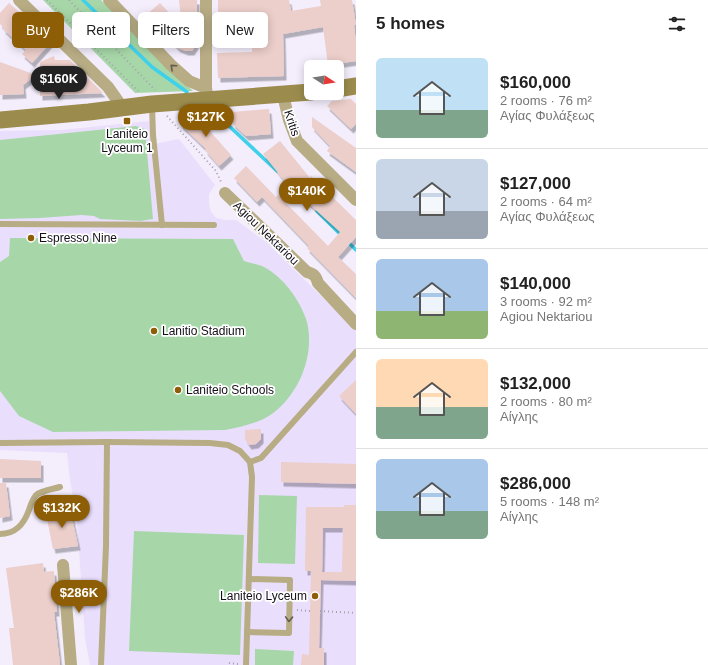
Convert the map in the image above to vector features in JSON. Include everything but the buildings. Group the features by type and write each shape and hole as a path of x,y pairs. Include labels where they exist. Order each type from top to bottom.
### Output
{"main road":[{"path":"344,88 356,86"},
{"path":"0,120 122,108 150,97 207,94 284,95 304,93"}],"street":[{"path":"19,0 108,87 122,108"},
{"path":"109,0 171,66 207,94"},
{"path":"206,0 207,94"},
{"name":"Kritis","path":"284,95 289,120 298,141 356,200"},
{"name":"Agiou Nektariou","path":"225,193 307,272 317,278 318,283 356,324"},
{"path":"64,565 71,665"}],"lane":[{"path":"150,97 162,225"},
{"path":"0,224 214,225"},
{"path":"250,462 261,458 356,352"},
{"path":"101,665 106,546 107,442"},
{"path":"0,443 210,443 228,445 240,451 250,462 252,477 246,665"},
{"path":"0,534 6,534 18,528 37,494 60,487"},
{"path":"247,632 289,633 290,580 249,579"}],"path":[{"path":"47,0 150,97"},
{"path":"69,0 150,97"},
{"path":"170,113 165,113 216,171 225,193"},
{"path":"304,610 310,611"},
{"path":"320,611 356,612"}],"shaded area":[{"name":"Laniteio Schools","path":"149,121 154,144 179,139 215,185 209,194 209,204 211,212 216,218 236,220 266,242 356,330 356,665 90,665 85,638 77,520 67,453 0,450 0,131 62,130"}],"green space":[{"path":"43,0 101,0 113,12 72,12 72,29 64,21 64,12 55,12"},
{"path":"130,29 138,37 138,48 150,48 193,91 135,93 90,48 130,48"},
{"path":"136,126 145,129 153,219 140,221 100,219 94,216 81,215 0,219 0,140"},
{"name":"Lanitio Stadium","path":"10,238 233,239 244,261 262,266 269,270 286,285 298,302 307,322 309,335 307,361 303,373 290,396 282,406 267,417 243,426 225,430 53,432 19,416 0,391 0,262 9,256"},
{"path":"259,495 297,496 295,564 258,563"},
{"path":"134,531 244,535 240,655 129,651"},
{"path":"255,649 294,651 293,665 255,665"}],"waterway":[{"path":"83,0 152,67 187,92"},
{"path":"211,109 277,171"},
{"path":"317,211 342,236"},
{"path":"347,241 356,250"}],"place":[{"name":"Laniteio Lyceum 1","path":"127,121"},
{"name":"Espresso Nine","path":"31,238"},
{"name":"Lanitio Stadium","path":"154,331"},
{"name":"Laniteio Schools","path":"178,390"},
{"name":"Laniteio Lyceum","path":"315,596"}]}
